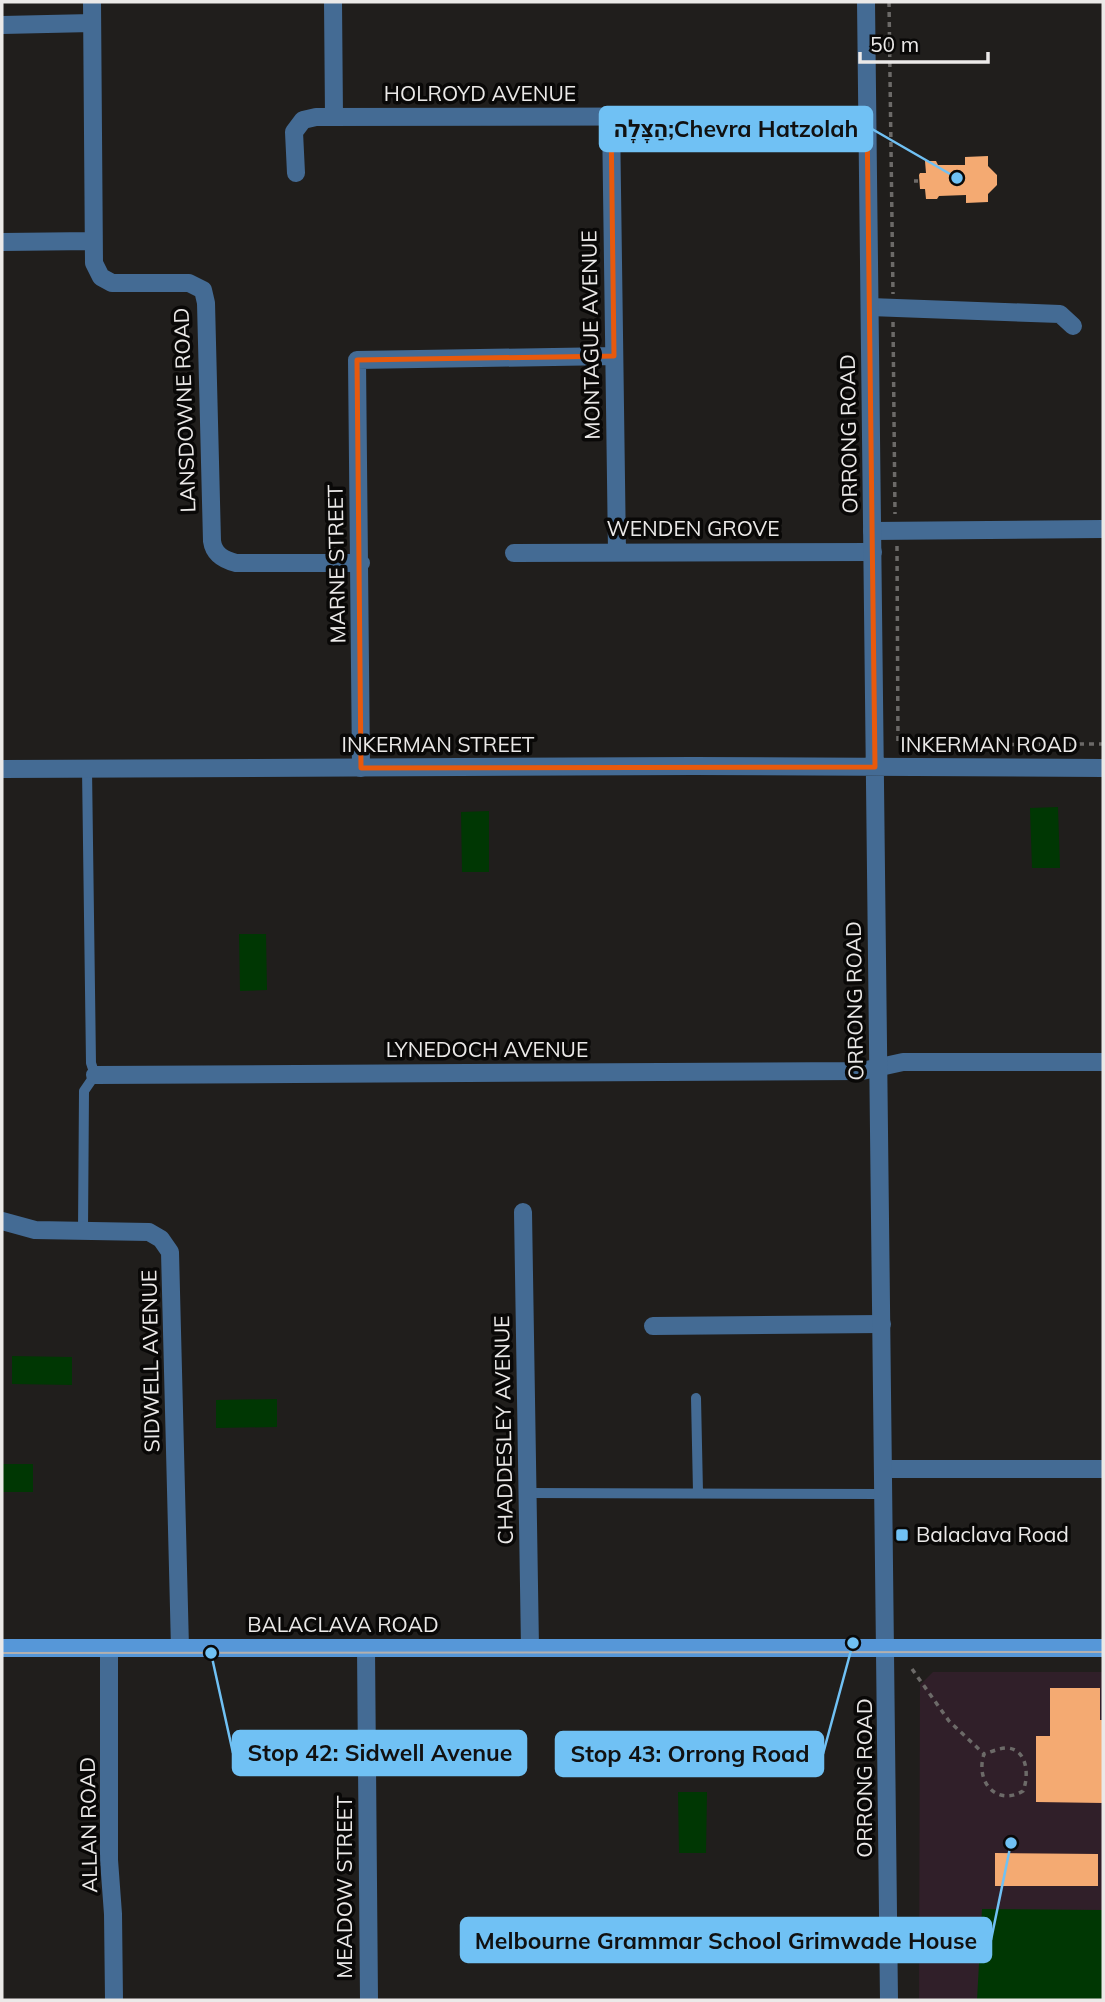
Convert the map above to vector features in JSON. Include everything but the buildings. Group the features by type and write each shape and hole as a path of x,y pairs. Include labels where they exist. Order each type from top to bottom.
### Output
{"main road":[{"name":"BALACLAVA ROAD","path":"2,1648 1103,1648"}],"street":[{"name":"LANSDOWNE ROAD","path":"92,2 94,264 107,282 189,283 203,290 206,303 212,541 218,554 227,561 236,563 361,563"},
{"path":"333,2 334,117"},
{"name":"ORRONG ROAD","path":"866,2 889,2000"},
{"path":"2,25 92,23"},
{"name":"HOLROYD AVENUE","path":"296,173 294,132 297,125 307,118 867,116"},
{"name":"MONTAGUE AVENUE","path":"611,117 617,552"},
{"path":"2,242 93,241"},
{"path":"870,307 1060,314 1073,326"},
{"name":"MARNE STREET","path":"361,768 357,360 614,356"},
{"path":"872,531 1103,529"},
{"name":"WENDEN GROVE","path":"514,554 873,552"},
{"name":"INKERMAN STREET","path":"2,769 875,766"},
{"name":"INKERMAN ROAD","path":"875,766 1103,768"},
{"name":"LYNEDOCH AVENUE","path":"95,1075 862,1072 903,1062 1103,1062"},
{"name":"CHADDESLEY AVENUE","path":"523,1212 530,1648"},
{"name":"SIDWELL AVENUE","path":"2,1221 35,1230 149,1232 161,1239 170,1252 180,1648"},
{"path":"653,1326 882,1324"},
{"path":"884,1469 1103,1469"},
{"name":"ALLAN ROAD","path":"109,1648 109,1860 114,2000"},
{"name":"MEADOW STREET","path":"366,1648 369,2000"}],"lane":[{"path":"83,1230 84,1091 95,1075 91,1063 87,769"},
{"path":"696,1398 698,1492"},
{"path":"528,1493 884,1493"}],"path":[{"path":"889,2 898,745 1103,744"},
{"path":"912,1669 949,1721 984,1754"},
{"path":"1007,1748 1018,1752 1027,1772 1023,1791 1007,1797 990,1788 980,1766 984,1754 1007,1748"}],"highlighted area":[{"path":"867,116 875,767 361,768 357,360 614,356 611,117"}],"shaded area":[{"path":"933,1672 1103,1672 1103,2000 919,2000 920,1685"}],"green space":[{"path":"1058,807 1060,868 1032,868 1030,808"},
{"path":"489,811 489,872 462,872 461,812"},
{"path":"239,934 266,934 267,990 240,991"},
{"path":"12,1356 72,1357 72,1385 12,1384"},
{"path":"277,1399 277,1427 216,1428 216,1400"},
{"path":"2,1464 33,1464 33,1492 2,1492"},
{"path":"678,1792 707,1792 706,1853 679,1853"},
{"path":"982,1909 1103,1910 1103,2000 977,2000"}],"tram line":[{"path":"2,1653 1103,1652"}],"place":[{"name":"הַצָּלָה;Chevra Hatzolah","path":"957,178"},
{"name":"Balaclava Road","path":"902,1535"},
{"name":"Stop 43: Orrong Road","path":"853,1643"},
{"name":"Stop 42: Sidwell Avenue","path":"211,1653"},
{"name":"Melbourne Grammar School Grimwade House","path":"1011,1843"}]}
